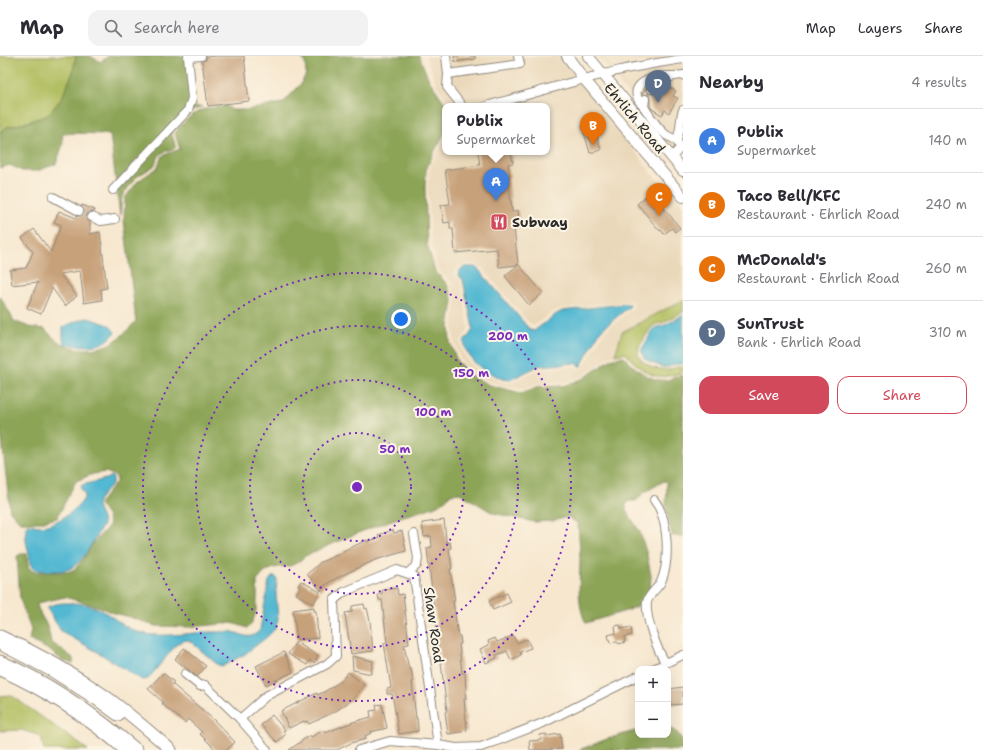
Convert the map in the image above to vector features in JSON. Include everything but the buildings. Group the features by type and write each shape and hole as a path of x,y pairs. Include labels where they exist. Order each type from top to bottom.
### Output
{"highway":[{"path":"0,636 58,666 103,694 139,722 171,750"},
{"path":"0,644 52,671 96,699 133,726 160,750"},
{"path":"0,661 52,688 86,709 118,733 137,750"},
{"path":"0,670 42,692 75,712 125,750"}],"main road":[{"name":"Ehrlich Road","path":"567,56 584,79 683,197"},
{"name":"Ehrlich Road","path":"588,56 683,171"}],"street":[{"path":"113,190 188,110 192,98 188,57 201,56"},
{"path":"446,56 448,74 447,87 460,103"},
{"path":"448,74 520,64 518,56"},
{"path":"498,103 603,74 638,66 683,59"},
{"path":"672,157 680,148 676,140 667,135 645,103 639,101 637,94 638,88 642,82 654,76 683,76"},
{"path":"654,86 672,76"},
{"path":"676,140 680,135 681,116 683,110"},
{"path":"52,197 79,211"},
{"path":"92,217 101,221 115,219"},
{"path":"654,500 663,515 667,556 662,580 649,598 647,607 654,640 666,663"},
{"path":"408,574 417,566 418,558 414,534"},
{"name":"Shaw Road","path":"240,719 266,696 327,664 336,656 334,600 344,592 397,570 414,576 438,745"},
{"path":"660,666 683,655"},
{"path":"185,674 200,686 205,685 240,719 267,750"},
{"path":"359,750 390,741 456,748 481,747 543,723 635,677"}],"shaded area":[{"path":"426,56 562,56 653,175 683,205 683,300 622,332 615,355 608,358 583,376 562,383 537,384 521,389 490,382 472,372 460,359 454,342 453,327 456,300 450,282 438,270 431,244 428,188 429,171 442,144 442,155 550,155 550,103 449,103 436,85","holes":["466,264 476,264 482,268 527,321 534,326 550,313 562,308 632,301 634,307 604,332 583,368 577,369 575,366 539,369 511,383 501,382 480,372 470,363 462,351 461,341 469,328 460,281 454,274 456,269"]},
{"path":"598,56 679,56 608,69"},
{"path":"683,63 683,158 681,162 613,75"}],"green space":[{"path":"0,56 76,56 73,72 62,98 48,115 7,127 0,132"},
{"path":"76,56 90,56 101,62 108,56 187,56 196,107 202,107 191,111 171,132 176,147 160,154 154,166 135,178 122,196 120,216 110,134 64,133 62,137 63,144 56,164 37,171 22,171 10,165 0,168 0,132 7,127 48,115 62,98 73,72"},
{"path":"301,56 419,56 429,80 445,103 442,103 442,138 426,170 425,188 427,244 435,271 447,284 453,301 449,327 450,342 457,361 470,375 489,385 521,393 537,387 563,386 584,378 610,360 623,356 637,369 654,379 667,380 683,375 683,536 672,536 666,507 667,482 664,481 645,492 636,501 628,501 626,510 640,532 647,555 651,576 650,589 639,605 629,610 586,623 580,600 578,524 568,517 553,521 534,522 493,513 460,493 450,494 445,500 437,505 362,531 305,556 290,566 273,568 266,572 257,581 256,612 252,623 248,628 232,623 191,627 155,626 100,607 65,597 37,603 48,628 51,642 73,658 73,664 62,660 49,650 29,640 31,630 20,599 17,556 27,554 27,563 29,568 35,572 68,572 75,569 93,543 109,526 108,517 99,504 117,481 116,476 106,472 93,474 76,481 57,518 39,522 20,522 10,511 0,422 0,296 14,321 29,327 45,329 57,341 70,347 81,349 99,348 106,346 124,334 136,321 124,220 125,198 138,181 157,168 162,156 180,149 175,133 191,116 197,112 210,108 227,106 232,110 247,110 283,103 301,84 306,74 305,63"},
{"path":"683,300 683,312 662,323 656,324 650,329 639,347 638,354 641,360 653,368 668,370 683,367 683,372 670,376 655,376 639,367 625,353 615,355 622,332"},
{"path":"11,695 88,750 44,750 41,736 21,730 0,731 0,696"},
{"path":"671,729 680,736 683,750 579,750 607,739 635,731 635,738 671,738"}],"water":[{"path":"465,267 475,267 480,271 530,330 534,331 562,311 624,304 630,304 630,306 601,330 581,366 578,366 577,363 538,366 510,380 502,379 482,369 473,361 466,350 464,342 473,328 463,280 458,274 459,271"},
{"path":"683,315 683,364 662,367 644,358 642,349 653,330"},
{"path":"88,318 109,325 115,332 111,338 105,342 92,346 64,344 63,327"},
{"path":"111,476 113,477 113,481 97,504 103,525 82,558 72,568 59,571 45,571 32,568 26,541 26,526 29,524 37,526 47,525 66,516 78,506 85,496 81,488 82,485 106,479"},
{"path":"275,576 277,578 276,594 278,620 275,629 267,637 245,654 223,666 218,665 190,641 186,640 179,642 148,679 142,680 61,631 48,610 48,607 59,603 88,605 101,610 130,629 150,635 233,632 244,636 250,636 260,630 269,581"}],"tunnel":[{"path":"79,211 92,217"}],"place":[{"name":"SunTrust","path":"658,103"},
{"name":"Taco Bell/KFC","path":"593,145"},
{"name":"Publix","path":"496,201"},
{"name":"McDonald's","path":"659,216"},
{"name":"Subway","path":"499,222"}]}
